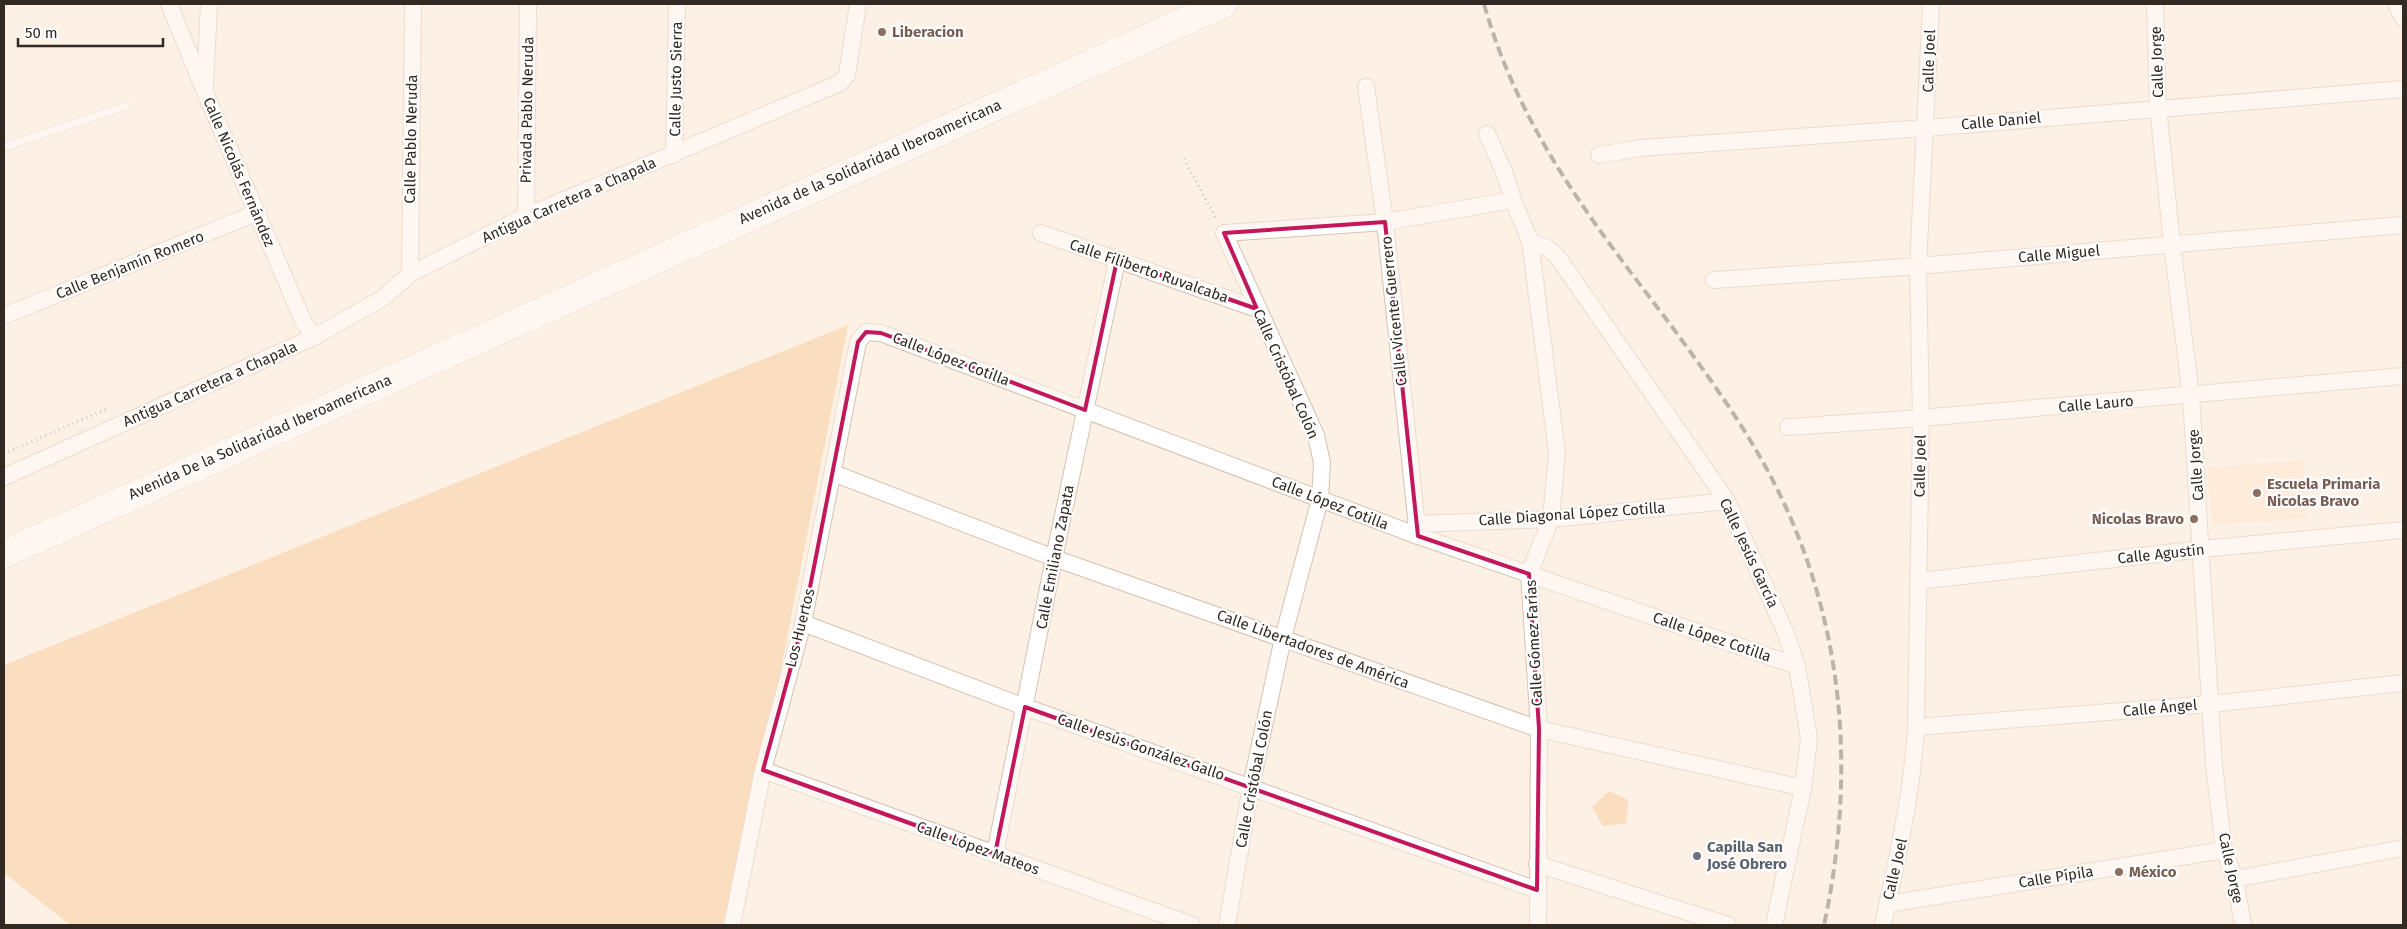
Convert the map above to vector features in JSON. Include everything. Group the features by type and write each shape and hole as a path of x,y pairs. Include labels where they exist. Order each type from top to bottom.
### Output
{"highway":[{"name":"Avenida de la Solidaridad Iberoamericana","path":"517,321 1223,4"},
{"name":"Avenida De la Solidaridad Iberoamericana","path":"4,554 517,321"}],"street":[{"name":"Calle Nicolás Fernández","path":"169,4 256,213 304,323 314,338"},
{"path":"205,92 209,4"},
{"name":"Calle Pablo Neruda","path":"410,274 413,4"},
{"name":"Privada Pablo Neruda","path":"526,216 528,4"},
{"name":"Calle Justo Sierra","path":"674,155 677,4"},
{"name":"Antigua Carretera a Chapala","path":"4,477 314,338 383,298 410,274 526,216 674,155 845,80 858,4"},
{"name":"Calle Joel","path":"1883,925 1910,795 1916,728 1921,418 1918,266 1931,4"},
{"name":"Calle Jorge","path":"2155,4 2158,108 2172,244 2192,396 2214,766 2224,850 2234,879 2243,925"},
{"path":"2396,4 2403,18"},
{"name":"Calle Vicente Guerrero","path":"1366,87 1385,222 1417,530"},
{"name":"Calle Daniel","path":"1599,155 1640,148 1926,128 2403,89"},
{"name":"Calle Gómez Farías","path":"1487,134 1505,174 1513,200 1530,241 1558,453 1551,519 1529,574 1539,729 1538,925"},
{"path":"1224,233 1385,222 1513,200"},
{"name":"Calle Benjamín Romero","path":"4,316 256,213"},
{"name":"Calle Miguel","path":"1714,280 1918,266 2403,225"},
{"name":"Calle Filiberto Ruvalcaba","path":"1041,233 1257,309"},
{"name":"Calle Cristóbal Colón","path":"1224,233 1316,435 1322,463 1320,499 1283,638 1251,786 1227,925"},
{"name":"Calle Jesús García","path":"1530,241 1546,248 1557,256 1727,501 1787,636 1797,666 1809,738 1803,788 1774,925"},
{"name":"Calle Emiliano Zapata","path":"995,854 1054,558 1117,260"},
{"name":"Calle López Cotilla","path":"866,332 881,333 1320,499 1417,530 1529,574 1797,666"},
{"name":"Los Huertos","path":"732,925 763,770 803,623 858,342 866,332"},
{"name":"Calle Lauro","path":"1788,427 2192,396 2403,376"},
{"name":"Calle Libertadores de América","path":"833,473 1054,558 1539,729 1803,788"},
{"name":"Calle Diagonal López Cotilla","path":"1417,530 1551,519 1727,501"},
{"name":"Calle Agustín","path":"1919,581 2202,549 2403,530"},
{"name":"Calle Jesús González Gallo","path":"803,623 1025,707 1251,786 1537,890"},
{"name":"Calle Ángel","path":"1916,728 2211,704 2403,683"},
{"name":"Calle López Mateos","path":"763,770 1192,925"},
{"path":"2234,879 2403,848"},
{"name":"Calle Pípila","path":"1888,904 2224,850"},
{"path":"1537,864 1728,925"}],"lane":[{"path":"4,147 126,106"}],"path":[{"path":"1184,159 1224,233"}],"highlighted area":[{"path":"1385,222 1418,536 1529,574 1539,729 1537,890 1025,707 995,854 763,770 803,623 858,342 866,332 881,333 1085,410 1117,260 1257,309 1224,233"}],"shaded area":[{"path":"848,325 731,925 70,925 4,873 4,665"},
{"name":"Escuela Primaria Nicolas Bravo","path":"2303,460 2307,518 2212,525 2207,467"},
{"path":"1609,791 1628,800 1626,823 1603,826 1592,807"}],"railway":[{"path":"1484,4 1499,49 1517,93 1538,134 1561,173 1613,249 1701,366 1731,410 1771,477 1804,552 1820,604 1832,656 1839,709 1840,817 1834,871 1824,925"}],"place":[{"name":"Liberacion","path":"882,32"},
{"name":"Escuela Primaria Nicolas Bravo","path":"2257,493"},
{"name":"Nicolas Bravo","path":"2194,519"},
{"name":"Capilla San José Obrero","path":"1697,856"},
{"name":"México","path":"2119,872"}]}
